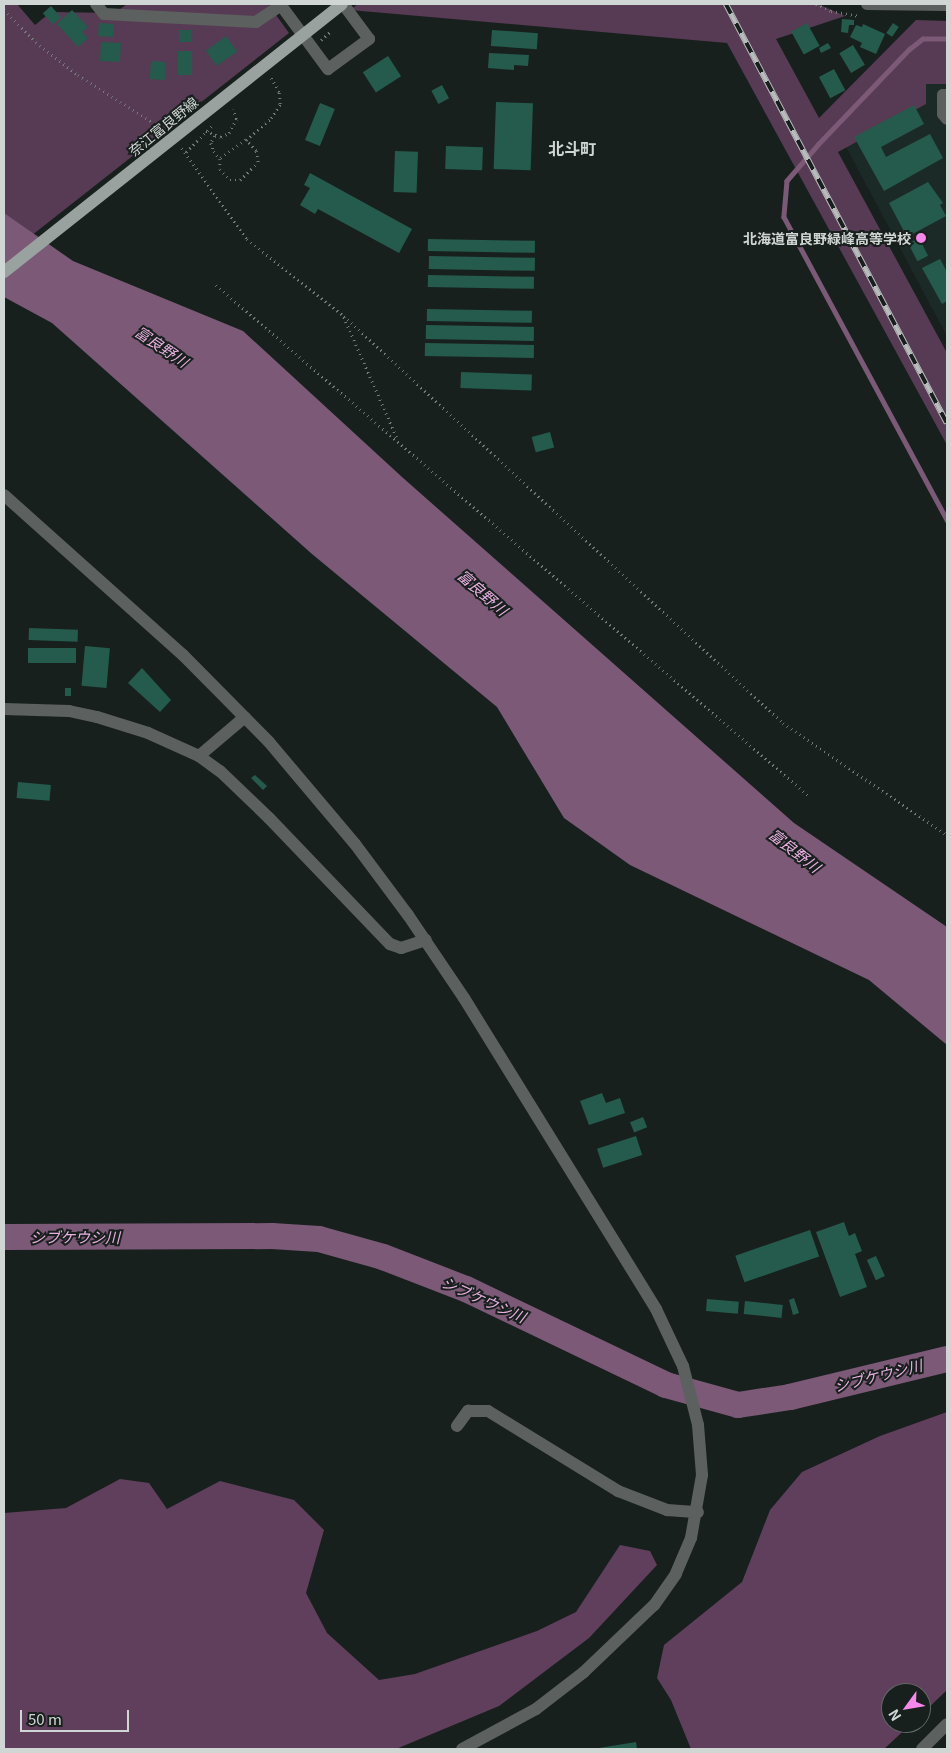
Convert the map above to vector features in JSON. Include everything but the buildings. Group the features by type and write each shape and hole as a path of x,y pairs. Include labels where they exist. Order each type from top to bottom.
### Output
{"main road":[{"name":"奈江富良野線","path":"4,272 342,4"}],"street":[{"path":"96,4 104,14 256,22 281,4 328,69 369,39 342,4"},
{"path":"867,4 947,5"},
{"path":"947,95 944,95 943,114 947,119"},
{"path":"4,495 183,655 245,717 332,815 426,940 651,1301 671,1339 693,1400 701,1446 698,1512 686,1556 676,1574 631,1628 584,1672 536,1710 462,1749"},
{"path":"4,709 38,708 88,715 148,734 198,756 220,771 269,818 390,944 401,948 426,940"},
{"path":"198,756 245,717"},
{"path":"457,1426 468,1411 488,1411 618,1491 667,1510 698,1512"},
{"path":"922,1749 947,1724"}],"path":[{"path":"4,10 36,42 78,75 174,136 247,239 344,316 783,723 947,835"},
{"path":"220,159 271,118 280,104 279,92 271,77"},
{"path":"206,131 214,136 221,137 234,127 233,109"},
{"path":"214,136 211,143 220,159 220,169 230,180 240,180 258,162 256,151 246,140"},
{"path":"216,285 809,796"},
{"path":"344,316 399,442"}],"shaded area":[{"path":"4,4 17,4 35,25 51,12 115,13 127,4 268,4 289,33 22,243 4,229"},
{"path":"358,4 818,4 845,16 776,39 819,118 916,20 947,21 947,84 926,84 926,104 838,152 947,353 947,445 727,43 350,10"},
{"name":"北海道富良野緑峰高等学校","path":"947,58 947,336 843,141"},
{"path":"947,1412 947,1690 931,1705 931,1683 881,1683 881,1733 901,1733 884,1749 691,1749 671,1700 657,1678 664,1645 742,1582 770,1510 802,1472 880,1436"},
{"path":"120,1479 149,1483 167,1509 220,1481 294,1500 324,1530 306,1593 327,1633 379,1680 415,1674 537,1631 576,1612 620,1545 650,1551 657,1565 589,1638 499,1706 396,1749 4,1749 4,1513 66,1508"}],"water":[{"name":"富良野川","path":"4,213 73,261 243,331 402,477 794,823 947,927 947,1045 869,980 630,865 564,818 497,707 312,554 52,323 4,297"}],"waterway":[{"path":"947,39 923,39 910,49 819,144 787,181 784,217 947,520"},
{"name":"シブケウシ川","path":"4,1237 272,1236 319,1239 383,1257 466,1289 666,1385 738,1405 790,1397 947,1359"}],"railway":[{"path":"726,4 947,423"}],"place":[{"name":"北海道富良野緑峰高等学校","path":"921,238"}],"district":[{"name":"北斗町","path":"572,148"}]}
